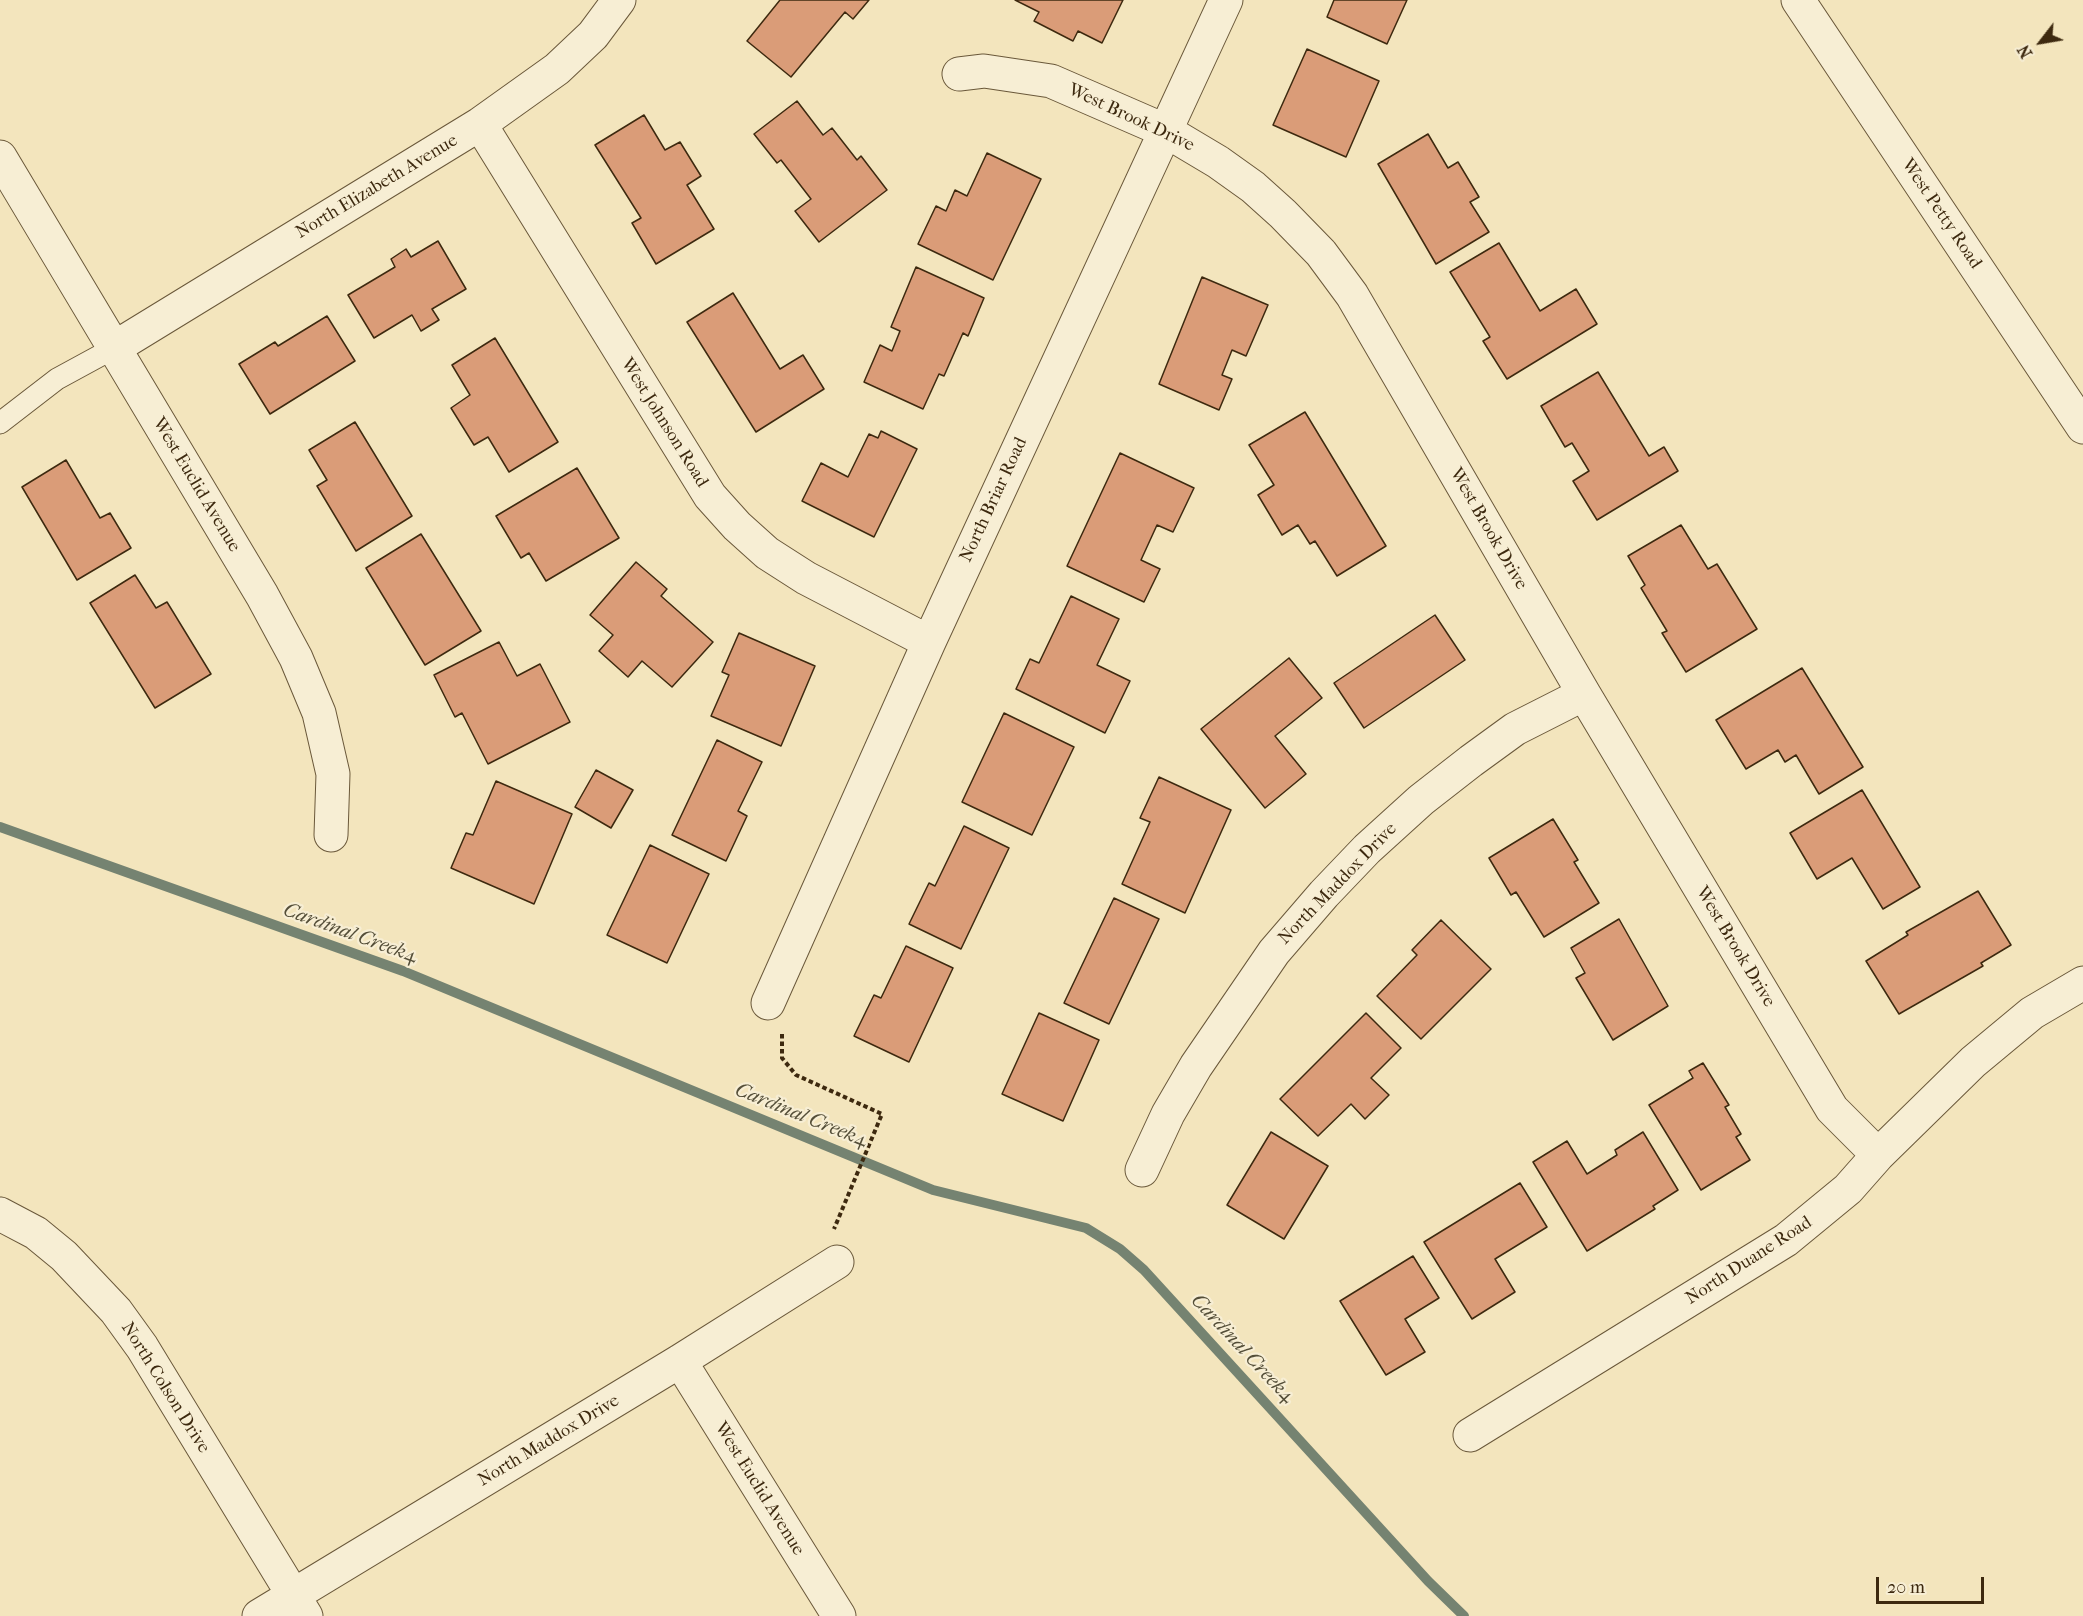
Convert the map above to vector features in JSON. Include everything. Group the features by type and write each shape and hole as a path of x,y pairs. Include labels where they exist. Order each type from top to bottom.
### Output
{"street":[{"name":"North Elizabeth Avenue","path":"114,348 480,124 557,69 593,34 619,0"},
{"name":"North Briar Road","path":"768,1003 929,642 1226,0"},
{"name":"West Petty Road","path":"1798,0 2083,427"},
{"name":"West Brook Drive","path":"959,74 984,71 1051,81 1166,131 1253,187 1283,213 1321,252 1352,295 1584,694 1832,1108 1878,1155"},
{"name":"West Johnson Road","path":"480,124 710,496 737,526 767,553 806,578 929,642"},
{"name":"West Euclid Avenue","path":"0,157 262,595 296,658 319,713 333,774 331,835"},
{"name":"North Maddox Drive","path":"1142,1170 1168,1114 1196,1065 1274,951 1324,894 1367,849 1421,800 1471,761 1515,729 1584,694"},
{"name":"North Duane Road","path":"1470,1435 1786,1240 1848,1189 1878,1155 1973,1062 2032,1013 2083,983"},
{"name":"North Colson Drive","path":"0,1214 36,1233 64,1256 116,1311 142,1347 299,1606"},
{"name":"North Maddox Drive","path":"259,1616 299,1606 837,1262"},
{"name":"West Euclid Avenue","path":"680,1361 839,1616"}],"lane":[{"path":"0,423 57,379 114,348"}],"path":[{"path":"768,1003 782,1018 782,1058 796,1075 882,1114 841,1213"}],"building":[{"path":"780,0 869,0 853,19 845,12 791,77 747,41"},
{"path":"1015,0 1123,0 1102,43 1078,31 1073,41 1034,21 1039,12"},
{"path":"1334,0 1407,0 1387,44 1327,17"},
{"path":"1307,49 1379,81 1346,157 1273,125"},
{"path":"797,101 823,135 832,128 857,160 861,156 887,190 819,242 795,211 811,199 781,160 777,163 754,134"},
{"path":"644,115 665,150 680,142 701,176 687,185 714,229 656,264 632,223 641,218 595,145"},
{"path":"1428,134 1448,168 1458,162 1479,197 1470,202 1489,232 1436,264 1378,164"},
{"path":"987,153 1041,179 993,280 918,244 936,206 946,211 955,190 967,196"},
{"path":"438,241 466,289 432,309 439,320 421,331 412,315 374,338 348,295 395,267 391,259 406,249 411,257"},
{"path":"1499,243 1540,311 1576,289 1597,324 1507,379 1483,341 1490,337 1450,272"},
{"path":"916,267 984,298 968,336 963,333 944,376 939,374 923,409 864,382 880,345 892,351 900,331 891,327"},
{"path":"1202,277 1268,305 1246,356 1232,350 1222,375 1232,379 1219,410 1159,384"},
{"path":"733,293 780,369 803,355 824,389 756,432 687,322"},
{"path":"327,316 355,361 270,414 239,364 275,342 278,346"},
{"path":"495,338 558,442 509,472 488,437 474,445 451,408 470,395 452,365"},
{"path":"1598,372 1649,456 1664,447 1678,471 1597,520 1573,481 1589,471 1572,443 1565,447 1541,406"},
{"path":"1305,412 1386,546 1337,576 1315,541 1310,544 1298,525 1282,535 1258,495 1274,485 1249,445"},
{"path":"355,422 412,516 356,551 317,486 327,480 309,450"},
{"path":"881,431 917,449 874,537 802,501 821,463 848,477 869,434 878,438"},
{"path":"1120,453 1194,488 1173,532 1157,525 1141,560 1160,569 1144,602 1067,566"},
{"path":"66,460 100,518 110,513 131,548 77,580 22,487"},
{"path":"577,468 619,538 546,581 529,553 521,558 496,516"},
{"path":"1681,525 1708,569 1717,564 1757,629 1686,672 1662,633 1667,631 1641,588 1645,585 1628,556"},
{"path":"421,534 481,631 425,665 366,568"},
{"path":"636,562 667,589 661,596 713,642 672,687 642,661 628,677 599,651 613,635 590,615"},
{"path":"135,575 156,608 167,602 211,674 155,708 90,603"},
{"path":"1071,596 1119,619 1097,665 1130,681 1105,733 1016,689 1030,659 1039,663"},
{"path":"1435,615 1465,660 1364,728 1334,683"},
{"path":"739,633 815,666 781,746 711,716 729,675 722,672"},
{"path":"499,642 517,676 540,664 570,722 488,764 462,713 455,717 434,675"},
{"path":"1289,658 1322,698 1275,736 1306,774 1265,808 1201,729"},
{"path":"1802,668 1863,767 1819,794 1796,755 1785,762 1778,750 1746,769 1716,720"},
{"path":"1004,713 1074,747 1032,835 962,802"},
{"path":"717,740 762,762 738,811 747,816 726,861 672,835"},
{"path":"596,770 633,790 611,828 575,807"},
{"path":"1159,777 1231,810 1185,913 1122,884 1150,822 1140,818"},
{"path":"496,781 572,814 534,904 451,868 466,833 473,835"},
{"path":"1862,790 1920,887 1883,909 1852,858 1817,879 1790,833"},
{"path":"1553,819 1578,860 1574,862 1599,903 1544,937 1516,892 1511,895 1489,858"},
{"path":"964,826 1009,848 961,949 909,924 929,883 935,886"},
{"path":"650,845 709,874 667,963 607,935"},
{"path":"1978,891 2011,945 1981,963 1983,966 1899,1014 1866,961 1908,935 1906,932"},
{"path":"1114,898 1159,919 1109,1024 1064,1003"},
{"path":"1619,919 1668,1006 1613,1040 1576,978 1585,973 1571,948"},
{"path":"1441,920 1491,969 1421,1039 1377,996 1417,955 1412,950"},
{"path":"906,946 953,968 909,1062 854,1036 874,995 881,998"},
{"path":"1039,1013 1099,1040 1063,1121 1002,1094"},
{"path":"1366,1013 1401,1048 1371,1078 1389,1095 1365,1119 1351,1104 1318,1136 1280,1099"},
{"path":"1703,1063 1729,1105 1725,1107 1741,1134 1736,1137 1750,1160 1701,1190 1649,1105 1693,1078 1689,1071"},
{"path":"1271,1132 1328,1166 1284,1239 1227,1205"},
{"path":"1643,1132 1678,1190 1653,1206 1655,1209 1587,1251 1533,1162 1567,1141 1587,1174 1617,1155 1615,1150"},
{"path":"1520,1183 1547,1227 1495,1259 1515,1292 1472,1319 1424,1242"},
{"path":"1413,1256 1439,1298 1405,1319 1425,1352 1386,1375 1340,1301"}],"waterway":[{"name":"Cardinal Creek4","path":"0,827 403,971 933,1190 1086,1228 1120,1249 1144,1270 1428,1581 1464,1616"}]}
